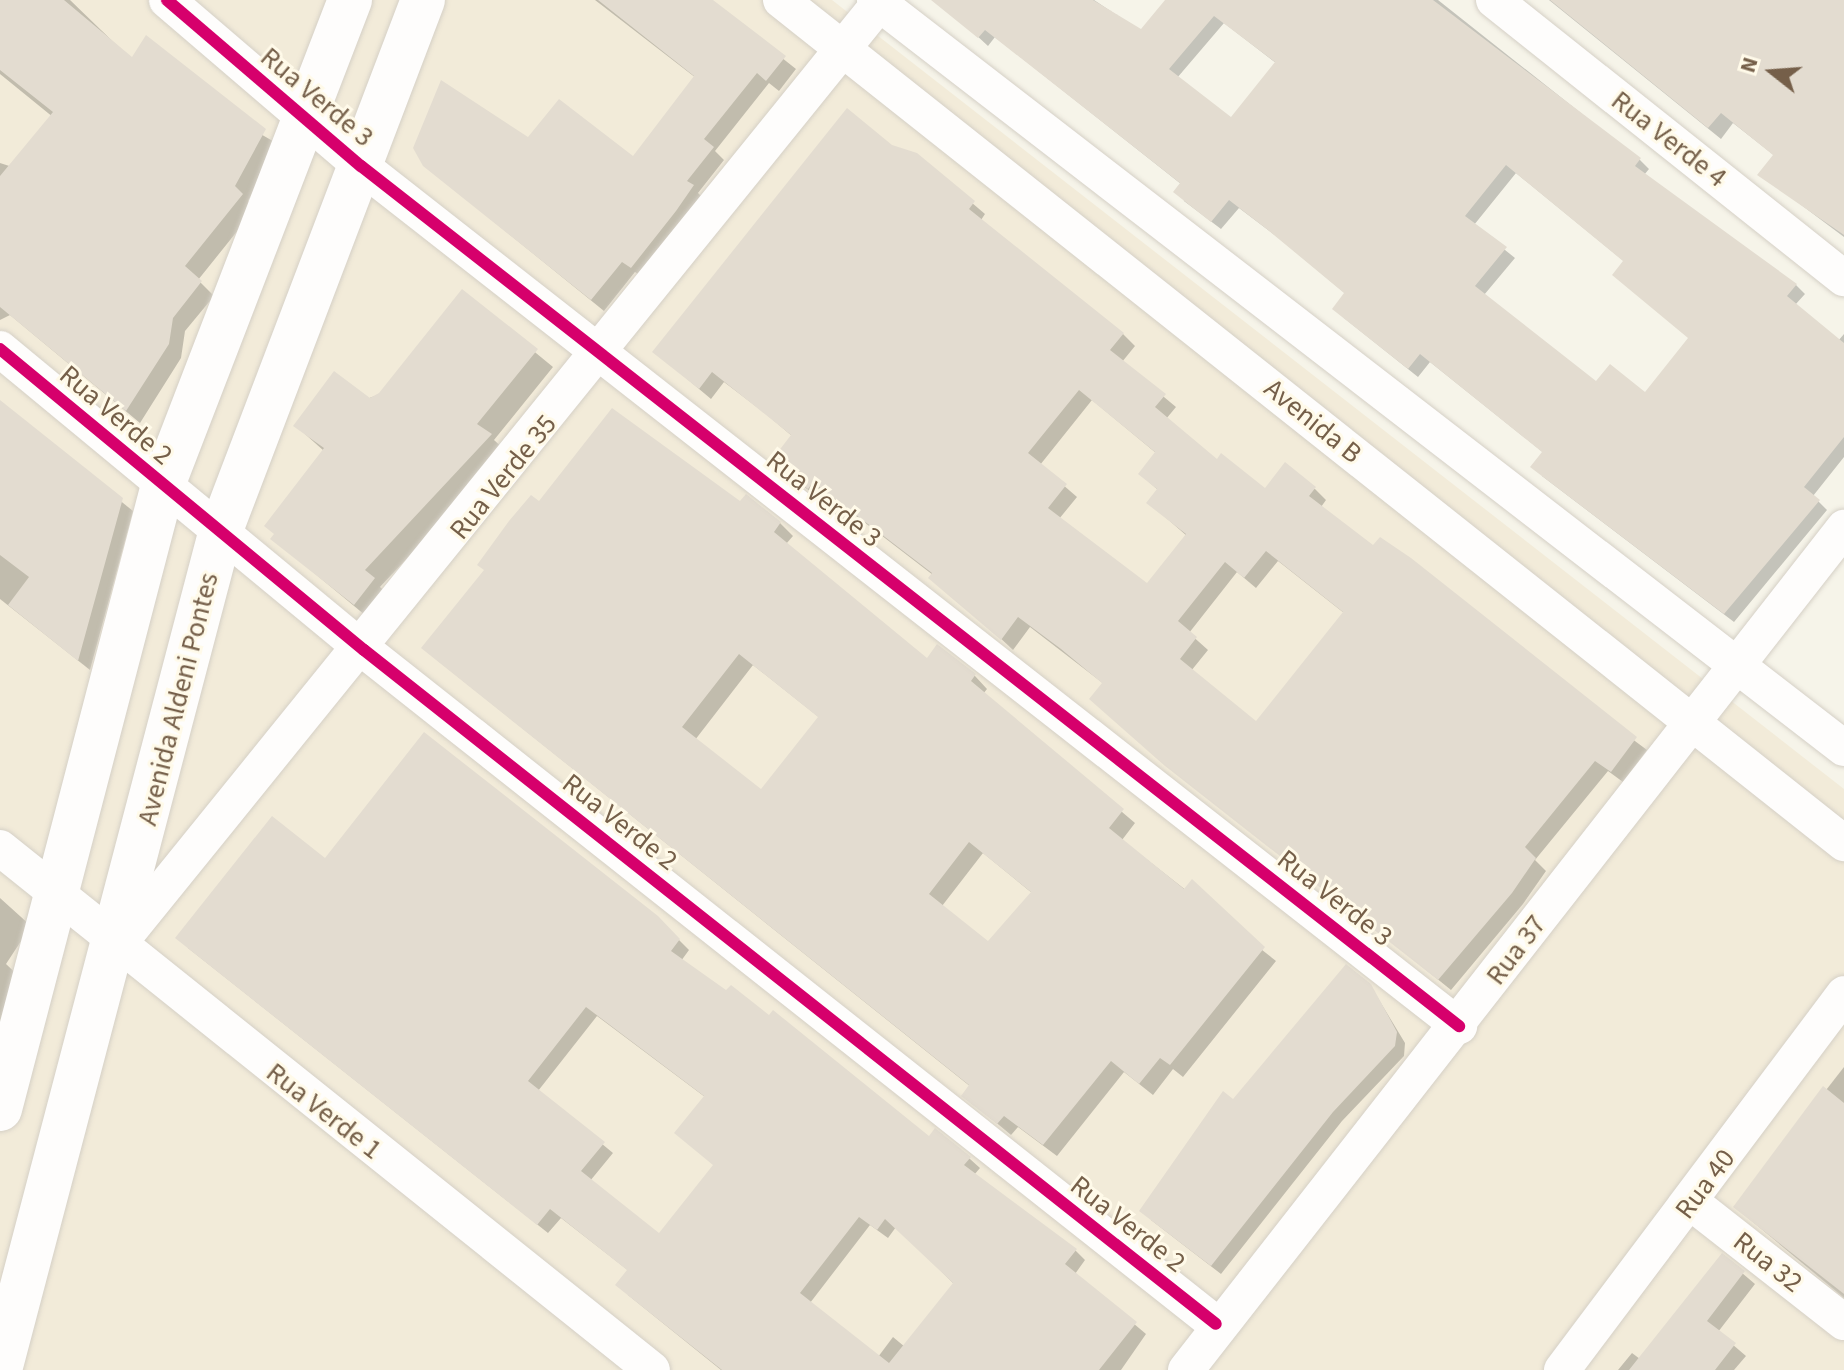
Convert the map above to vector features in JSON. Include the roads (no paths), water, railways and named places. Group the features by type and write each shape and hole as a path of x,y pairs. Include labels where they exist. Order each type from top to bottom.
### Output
{"main road":[{"path":"0,1109 163,485 350,0"},
{"name":"Avenida Aldeni Pontes","path":"0,1370 116,947 221,530 423,0"}],"street":[{"name":"Rua Verde 3","path":"167,0 304,121 1459,1026"},
{"name":"Avenida B","path":"781,0 1844,843"},
{"name":"Rua Verde 4","path":"1494,0 1844,278"},
{"name":"Rua Verde 35","path":"116,947 364,650 847,51 879,1"},
{"path":"879,1 1844,748"},
{"name":"Rua Verde 2","path":"0,349 364,650 1216,1324"},
{"name":"Rua 37","path":"1186,1370 1216,1324 1459,1026 1688,720 1739,664 1844,528"},
{"name":"Rua Verde 1","path":"0,848 116,947 652,1370"},
{"name":"Rua 40","path":"1562,1370 1692,1203 1844,994"},
{"name":"Rua 32","path":"1692,1203 1844,1322"}]}
